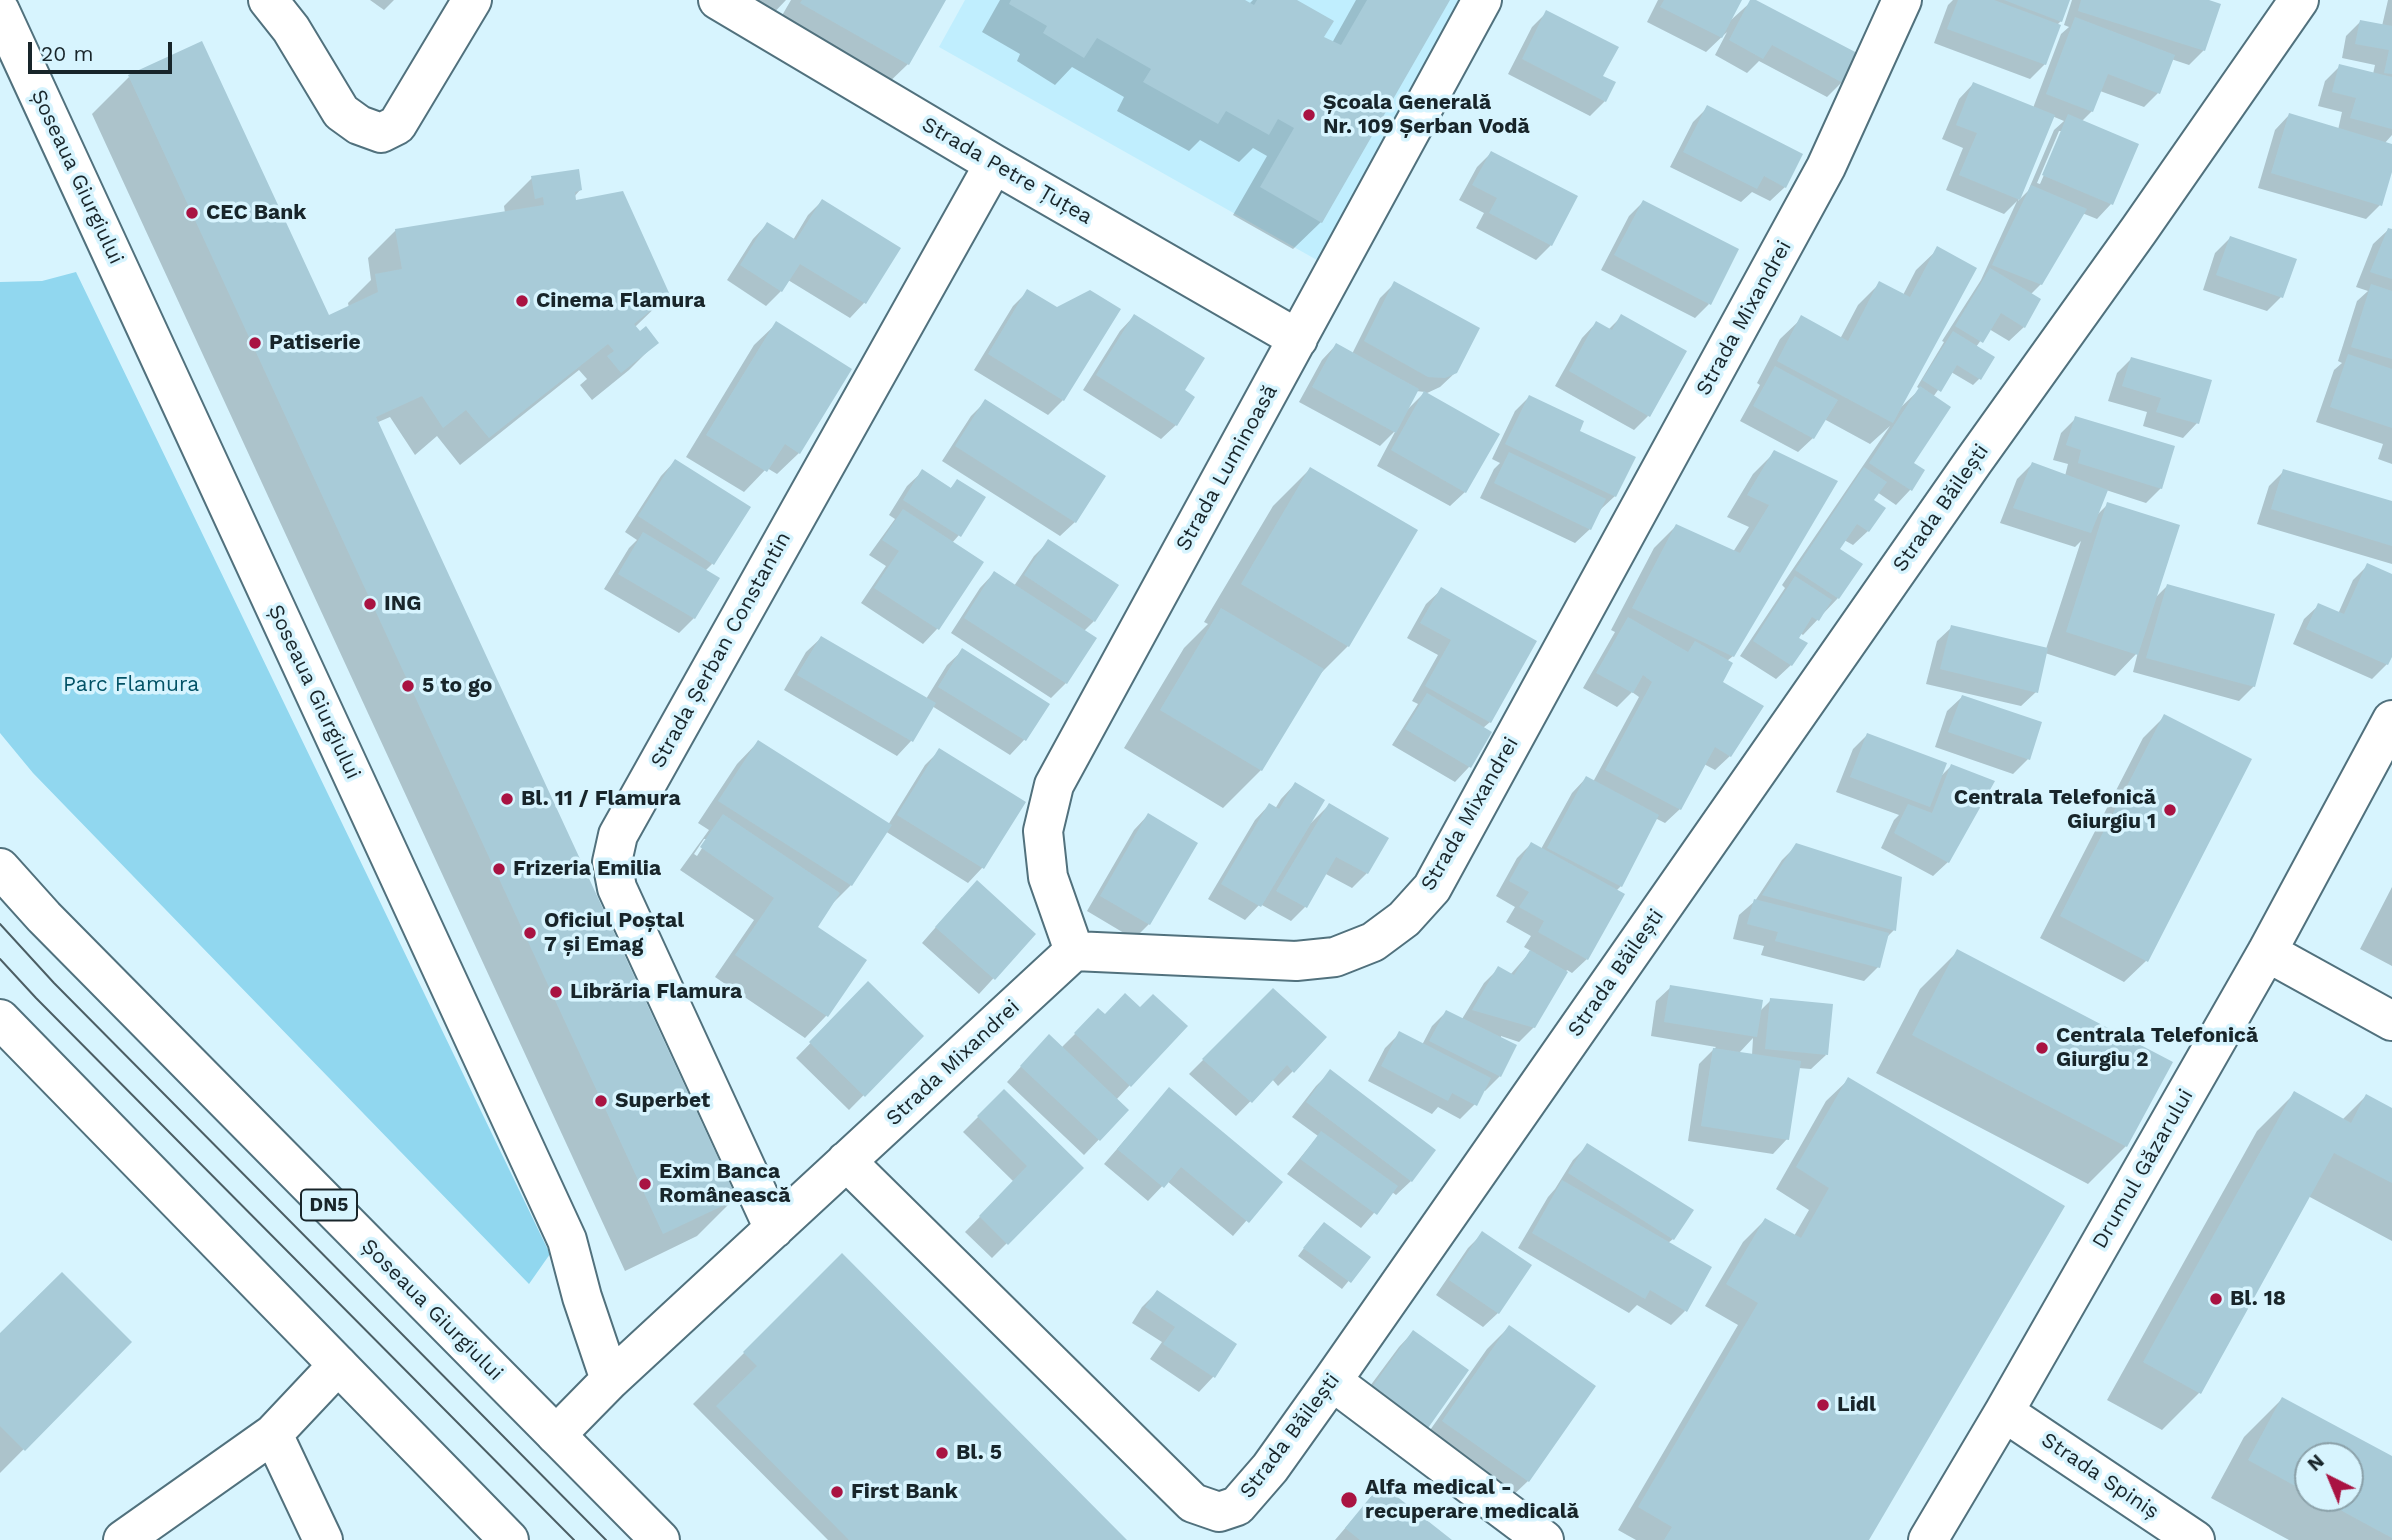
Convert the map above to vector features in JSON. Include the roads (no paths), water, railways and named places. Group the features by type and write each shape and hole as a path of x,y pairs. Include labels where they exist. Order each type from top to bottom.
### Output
{"street":[{"path":"268,0 291,29 341,113 359,125 381,133 397,125 471,0"},
{"name":"Strada Petre Țuțea","path":"718,0 993,164 1298,339"},
{"name":"Strada Luminoasă","path":"1074,951 1048,877 1044,831 1054,785 1482,0"},
{"name":"Strada Mixandrei","path":"556,1435 610,1380 1074,951 1296,961 1335,957 1373,942 1404,919 1432,888 1826,167 1902,0"},
{"name":"Strada Băilești","path":"846,1161 1193,1503 1219,1512 1237,1506 1270,1468 1332,1381 1965,472 2300,0"},
{"name":"Șoseaua Giurgiului","path":"0,11 567,1240 582,1297 610,1380"},
{"name":"Strada Șerban Constantin","path":"774,1229 617,888 612,862 618,835 993,164"},
{"name":"Drumul Găzarului","path":"1928,1540 2267,952 2392,720"},
{"name":"Șoseaua Giurgiului","path":"0,869 44,917 660,1540"},
{"path":"2267,952 2392,1021"},
{"path":"0,1019 509,1540"},
{"path":"123,1540 272,1434 338,1364"},
{"path":"1332,1381 1544,1540"},
{"name":"Strada Spiniș","path":"2004,1412 2195,1540"},
{"path":"272,1434 323,1540"}],"tram line":[{"path":"0,924 54,983 606,1540"},
{"path":"0,959 574,1540"}],"place":[{"name":"Școala Generală Nr. 109 Șerban Vodă","path":"1309,115"},
{"name":"CEC Bank","path":"192,213"},
{"name":"Cinema Flamura","path":"522,301"},
{"name":"Patiserie","path":"255,343"},
{"name":"ING","path":"370,604"},
{"name":"5 to go","path":"408,686"},
{"name":"Bl. 11 / Flamura","path":"507,799"},
{"name":"Centrala Telefonică Giurgiu 1","path":"2170,810"},
{"name":"Frizeria Emilia","path":"499,869"},
{"name":"Oficiul Poștal 7 și Emag","path":"530,933"},
{"name":"Librăria Flamura","path":"556,992"},
{"name":"Centrala Telefonică Giurgiu 2","path":"2042,1048"},
{"name":"Superbet","path":"601,1101"},
{"name":"Exim Banca Românească","path":"645,1184"},
{"name":"Bl. 18","path":"2216,1299"},
{"name":"Lidl","path":"1823,1405"},
{"name":"Bl. 5","path":"942,1453"},
{"name":"First Bank","path":"837,1492"},
{"name":"Alfa medical - recuperare medicală","path":"1349,1500"}],"park label":[{"name":"Parc Flamura","path":"131,685"}]}
